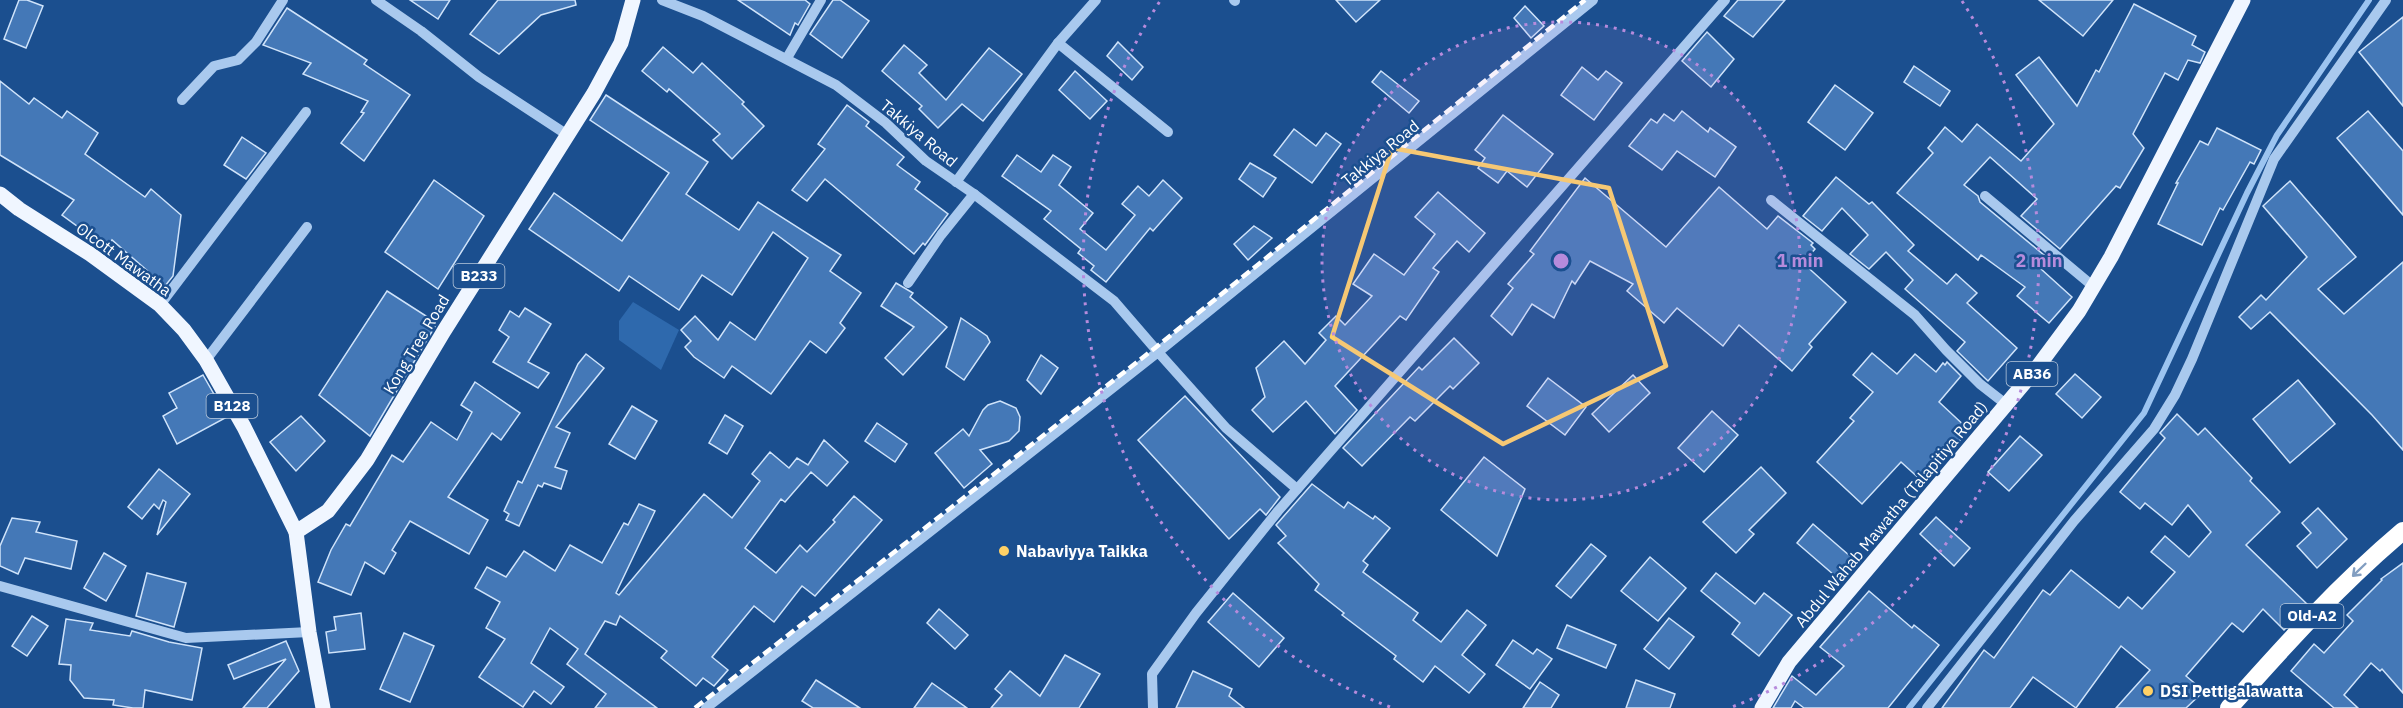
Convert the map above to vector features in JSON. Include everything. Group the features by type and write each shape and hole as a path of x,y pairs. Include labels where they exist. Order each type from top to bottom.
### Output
{"highway":[{"name":"Old-A2","path":"2229,708 2361,566 2403,531"}],"main road":[{"name":"Kong Tree Road","path":"296,532 328,511 367,460 566,134 594,93 621,43 633,0"},
{"name":"Abdul Wahab Mawatha (Talapitiya Road)","path":"1762,708 1789,662 2055,345 2094,287 2243,0"},
{"name":"Olcott Mawatha","path":"0,194 115,272 159,305 184,330 206,360 244,428 296,532 309,632 323,708"}],"street":[{"path":"182,100 213,66 238,60 256,42 283,0"},
{"path":"376,0 421,31 479,77 566,134"},
{"name":"Takkiya Road","path":"662,0 703,16 787,58 836,85 886,123 926,160 1114,302 1226,428 1297,489"},
{"path":"787,58 821,0"},
{"path":"956,183 1058,43 1096,0"},
{"name":"Takkiya Road","path":"1158,352 1593,0"},
{"path":"1154,708 1152,674 1196,613 1297,489 1725,0"},
{"path":"1926,708 2067,529 2154,429 2175,396 2192,359 2274,159 2386,0"},
{"path":"1058,43 1168,132"},
{"path":"159,305 306,112"},
{"path":"908,283 941,235 974,194"},
{"path":"1985,196 2094,287"},
{"path":"1771,200 1915,315 1980,384 2007,405"},
{"path":"206,360 307,227"},
{"path":"706,708 1158,352"},
{"path":"0,586 186,638 309,632"}],"highlighted area":[{"path":"1392,148 1609,188 1666,366 1503,444 1332,337"}],"shaded area":[{"path":"633,302 679,330 661,370 619,340 619,321"}],"building":[{"path":"19,0 27,0 43,6 26,48 4,39"},
{"path":"410,0 450,0 438,19"},
{"path":"498,0 575,0 576,5 541,15 499,54 470,34"},
{"path":"738,0 805,0 810,4 798,25 795,23 790,35"},
{"path":"833,0 840,0 869,21 842,58 810,34"},
{"path":"1336,0 1380,0 1356,22"},
{"path":"1738,0 1785,0 1753,37 1724,16"},
{"path":"2039,0 2113,0 2083,36"},
{"path":"2134,4 2196,36 2192,45 2205,52 2200,63 2188,60 2178,80 2165,73 2133,134 2144,148 2120,188 2116,186 2060,249 2021,216 2037,199 1990,157 1964,185 1978,196 1980,202 2050,260 2041,269 2072,297 2049,323 2017,296 2025,287 1981,255 1978,260 1897,193 1933,153 1928,148 1945,127 1962,142 1977,124 2021,161 2054,124 2016,75 2039,57 2077,106 2096,70 2099,72"},
{"path":"1525,6 1544,26 1531,38 1514,18"},
{"path":"287,8 367,60 364,64 410,95 364,161 341,143 364,113 361,112 368,101 303,74 311,63 263,45"},
{"path":"2403,17 2403,106 2359,52"},
{"path":"1707,32 1734,59 1711,87 1682,61"},
{"path":"1118,42 1143,67 1132,80 1107,56"},
{"path":"904,45 927,65 919,73 946,100 989,48 1022,74 983,121 962,104 938,128 919,109 922,106 882,71"},
{"path":"663,47 693,73 702,63 744,102 742,104 764,126 732,159 713,140 720,134 669,89 667,92 642,71"},
{"path":"1914,66 1950,91 1940,106 1904,82"},
{"path":"1582,67 1598,80 1606,71 1622,83 1594,120 1561,95"},
{"path":"1075,71 1107,101 1090,119 1059,90"},
{"path":"1381,71 1419,101 1409,113 1372,82"},
{"path":"0,81 29,104 34,98 62,118 67,111 98,133 85,154 145,197 151,189 181,215 173,276 165,286 112,240 107,248 62,215 74,200 0,155"},
{"path":"1835,85 1873,113 1845,150 1808,122"},
{"path":"606,95 708,162 686,194 739,230 758,202 841,255 830,271 861,293 840,323 845,328 826,353 810,341 771,394 732,366 724,378 694,357 685,347 691,341 681,330 695,316 718,340 730,322 755,340 808,258 773,232 732,295 702,275 679,310 629,276 619,291 529,229 554,193 622,241 669,173 590,120"},
{"path":"847,105 869,122 866,126 904,157 897,165 920,182 915,189 948,214 925,245 923,243 914,254 825,179 807,201 792,190 825,149 818,144"},
{"path":"1682,111 1708,132 1710,128 1736,147 1715,177 1677,151 1662,170 1629,146 1651,119 1657,123 1664,114 1674,121"},
{"path":"2368,111 2403,151 2403,215 2337,138"},
{"path":"1503,115 1553,154 1527,187 1507,171 1498,183 1478,168 1485,158 1475,150"},
{"path":"2217,128 2261,150 2254,164 2250,162 2223,210 2220,208 2202,245 2158,224 2178,183 2176,183 2200,141 2208,145"},
{"path":"1294,129 1316,146 1326,133 1341,144 1312,183 1274,155"},
{"path":"242,137 266,153 246,179 224,165"},
{"path":"1017,155 1041,172 1053,155 1071,167 1059,185 1093,213 1080,229 1106,250 1135,215 1122,204 1138,186 1149,196 1163,180 1182,198 1153,231 1150,228 1106,282 1091,270 1094,266 1078,253 1081,249 1044,219 1051,211 1002,176"},
{"path":"1250,163 1276,178 1263,197 1239,179"},
{"path":"1836,177 1869,204 1872,202 1914,245 1908,251 1947,284 1956,274 1977,293 1967,303 2017,348 1988,381 1957,351 1965,342 1905,289 1913,280 1886,252 1869,269 1850,254 1868,235 1842,208 1822,231 1803,216"},
{"path":"1585,178 1666,247 1719,187 1767,229 1778,216 1813,243 1811,245 1815,249 1803,263 1846,302 1809,344 1812,347 1792,371 1739,325 1723,346 1677,308 1664,323 1627,291 1633,284 1590,261 1575,284 1572,281 1554,318 1532,304 1512,335 1491,316 1513,288 1508,284 1534,254 1530,251"},
{"path":"434,180 484,216 438,289 385,252"},
{"path":"2290,181 2356,257 2318,289 2344,314 2403,262 2403,450 2372,415 2270,312 2251,329 2239,317 2261,295 2266,300 2307,257 2263,206"},
{"path":"1438,192 1485,233 1469,252 1457,241 1433,268 1439,272 1406,320 1400,316 1335,386 1357,410 1335,434 1306,401 1273,432 1252,410 1265,397 1256,368 1284,341 1305,364 1326,340 1319,333 1336,316 1345,325 1372,296 1353,284 1374,254 1404,275 1435,234 1415,217"},
{"path":"1254,226 1272,238 1248,260 1234,244"},
{"path":"896,283 913,293 910,297 947,327 903,375 885,358 914,327 881,306"},
{"path":"387,291 437,323 370,436 319,395"},
{"path":"525,308 551,324 528,362 549,373 538,388 493,362 509,337 499,330 510,311 519,317"},
{"path":"961,318 987,336 990,342 964,380 946,367"},
{"path":"1454,338 1479,363 1453,389 1450,386 1415,421 1410,417 1362,466 1343,448 1419,367 1422,370"},
{"path":"1872,353 1897,374 1915,354 1936,372 1943,363 1945,365 1947,362 1961,376 1939,402 1969,430 1923,482 1901,462 1862,504 1817,462 1854,421 1850,418 1873,392 1853,375"},
{"path":"586,354 604,368 556,427 570,433 555,467 567,471 561,489 544,483 542,487 538,485 519,526 506,520 509,514 504,511 518,481 522,483 578,364"},
{"path":"1041,355 1058,368 1041,394 1027,380"},
{"path":"2075,374 2101,397 2082,418 2056,394"},
{"path":"203,375 227,417 177,444 163,416 177,408 169,393"},
{"path":"1633,375 1650,393 1609,432 1592,414"},
{"path":"1548,378 1586,407 1565,435 1527,406"},
{"path":"2298,380 2335,424 2290,463 2253,419"},
{"path":"475,382 520,413 501,440 492,433 448,497 488,520 469,554 410,521 392,550 396,553 384,574 365,562 351,595 318,582 331,550 346,524 350,526 392,455 403,462 431,422 457,440 472,412 461,405"},
{"path":"1185,396 1280,497 1266,515 1260,509 1229,539 1138,440"},
{"path":"1000,401 1016,408 1020,417 1019,431 1009,441 980,450 992,464 964,488 935,453 963,429 969,436 983,410 988,405"},
{"path":"632,406 657,421 635,459 609,444"},
{"path":"1712,411 1738,435 1704,472 1678,448"},
{"path":"2177,414 2198,435 2205,428 2280,512 2246,545 2308,605 2284,630 2263,609 2243,632 2232,623 2186,676 2204,691 2186,708 2116,708 2150,670 2121,646 2076,708 2033,677 2010,708 1942,708 1984,650 1994,658 2043,590 2050,595 2071,570 2119,608 2128,597 2142,609 2175,572 2151,552 2165,536 2189,557 2211,532 2188,505 2172,525 2145,503 2140,509 2120,492 2165,438 2160,433"},
{"path":"725,415 743,426 727,454 709,443"},
{"path":"301,416 325,441 296,471 270,442"},
{"path":"877,423 907,444 895,462 865,441"},
{"path":"2020,436 2042,455 2009,491 1988,472"},
{"path":"824,440 848,462 827,486 811,472 785,502 781,499 745,548 776,573 800,545 807,552 835,522 833,520 854,496 882,520 815,596 802,586 774,622 754,606 712,657 728,670 714,686 703,678 696,686 661,658 667,651 620,616 616,625 605,621 585,654 657,708 595,708 606,694 567,664 578,649 550,628 531,663 564,687 551,704 534,691 523,707 479,677 505,639 486,628 500,602 475,588 487,567 506,577 524,551 555,571 570,545 602,563 624,523 628,525 639,504 655,511 616,593 619,595 704,494 732,518 760,481 752,474 770,452 789,468 797,458 808,465"},
{"path":"1484,457 1525,489 1497,556 1441,510"},
{"path":"1761,467 1786,493 1749,530 1754,534 1736,553 1703,522"},
{"path":"159,469 190,494 157,535 166,502 163,500 159,509 154,504 142,519 128,507"},
{"path":"1312,484 1344,508 1348,502 1373,519 1375,516 1390,528 1363,561 1368,565 1363,572 1418,613 1413,620 1441,642 1467,610 1486,625 1462,655 1485,674 1469,693 1435,666 1423,682 1394,659 1396,656 1342,615 1344,613 1315,590 1319,584 1278,543 1286,536 1276,525"},
{"path":"2318,508 2347,539 2317,568 2297,546 2311,533 2302,523"},
{"path":"1936,517 1970,548 1954,566 1920,534"},
{"path":"12,518 40,522 36,532 77,541 71,569 25,558 18,574 0,566 0,546"},
{"path":"1813,524 1858,563 1841,581 1797,543"},
{"path":"1591,544 1606,556 1571,598 1556,586"},
{"path":"104,553 126,566 106,601 84,588"},
{"path":"1650,557 1686,588 1658,621 1621,591"},
{"path":"2403,563 2403,693 2382,669 2380,671 2371,663 2344,695 2358,708 2334,708 2291,671 2314,644 2324,653 2353,621 2347,615 2381,579"},
{"path":"147,573 186,583 174,627 136,616"},
{"path":"1716,573 1755,604 1764,593 1792,615 1759,656 1732,634 1740,623 1701,591"},
{"path":"1869,591 1912,628 1914,625 1939,645 1888,708 1804,708 1795,701 1791,708 1773,708 1792,676 1816,695 1844,666 1820,647"},
{"path":"1233,593 1284,638 1259,667 1208,622"},
{"path":"939,609 968,635 955,649 927,623"},
{"path":"361,613 365,649 329,653 326,632 336,630 334,617"},
{"path":"32,616 48,626 27,656 12,646"},
{"path":"1669,618 1694,637 1669,669 1644,649"},
{"path":"66,619 93,623 90,630 130,636 132,631 169,642 202,648 192,700 145,690 143,708 113,705 114,700 84,698 70,680 71,665 59,664"},
{"path":"1567,625 1616,645 1606,668 1557,648"},
{"path":"404,633 434,646 410,702 380,689"},
{"path":"1513,640 1533,654 1537,649 1552,659 1530,689 1496,665"},
{"path":"286,641 299,671 267,708 243,708 286,659 234,679 228,665"},
{"path":"1065,655 1100,674 1079,708 991,708 1002,695 995,689 1010,671 1040,696"},
{"path":"1193,671 1232,689 1229,696 1244,708 1176,708"},
{"path":"816,680 860,708 813,708 802,701"},
{"path":"1636,680 1675,694 1670,708 1626,708"},
{"path":"1540,682 1559,695 1551,708 1523,708"},
{"path":"932,683 967,708 914,708"}],"waterway":[{"path":"1909,708 2144,413 2247,193 2277,135 2369,0"}],"railway":[{"path":"695,708 1155,348 1585,0"}],"place":[{"name":"Nabaviyya Taikka","path":"1004,551"},
{"name":"DSI Pettigalawatta","path":"2148,691"}]}
